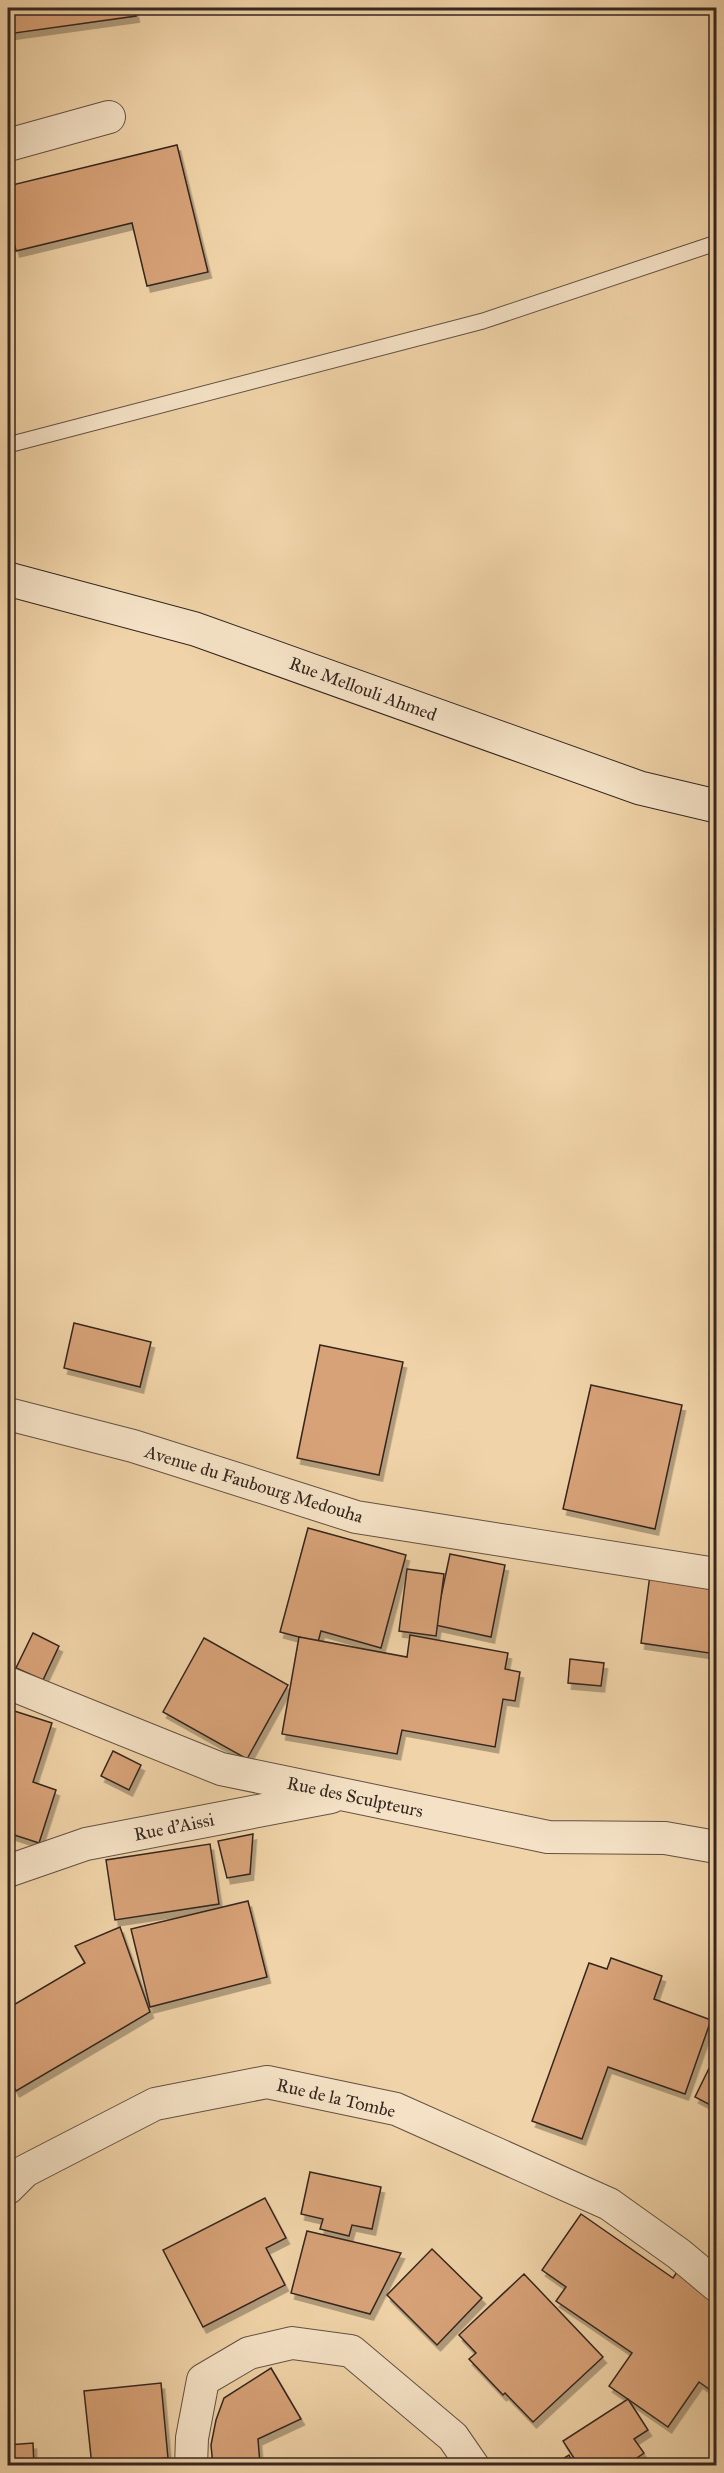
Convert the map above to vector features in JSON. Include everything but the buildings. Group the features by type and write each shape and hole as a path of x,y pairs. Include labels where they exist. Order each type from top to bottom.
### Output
{"street":[{"path":"8,145 109,117"},
{"name":"Rue Mellouli Ahmed","path":"8,579 195,629 640,788 717,806"},
{"name":"Avenue du Faubourg Medouha","path":"8,1414 133,1446 356,1517 717,1574"},
{"name":"Rue des Sculpteurs","path":"8,1683 221,1769 548,1837 665,1838 717,1847"},
{"name":"Rue d'Aissi","path":"8,1870 86,1844 343,1795"},
{"name":"Rue de la Tombe","path":"8,2188 25,2171 155,2104 267,2082 396,2109 609,2204 679,2254 717,2285"},
{"path":"191,2466 192,2438 203,2380 249,2353 292,2343 351,2351 453,2437 473,2466"}],"lane":[{"path":"8,445 483,321 717,243"}]}
